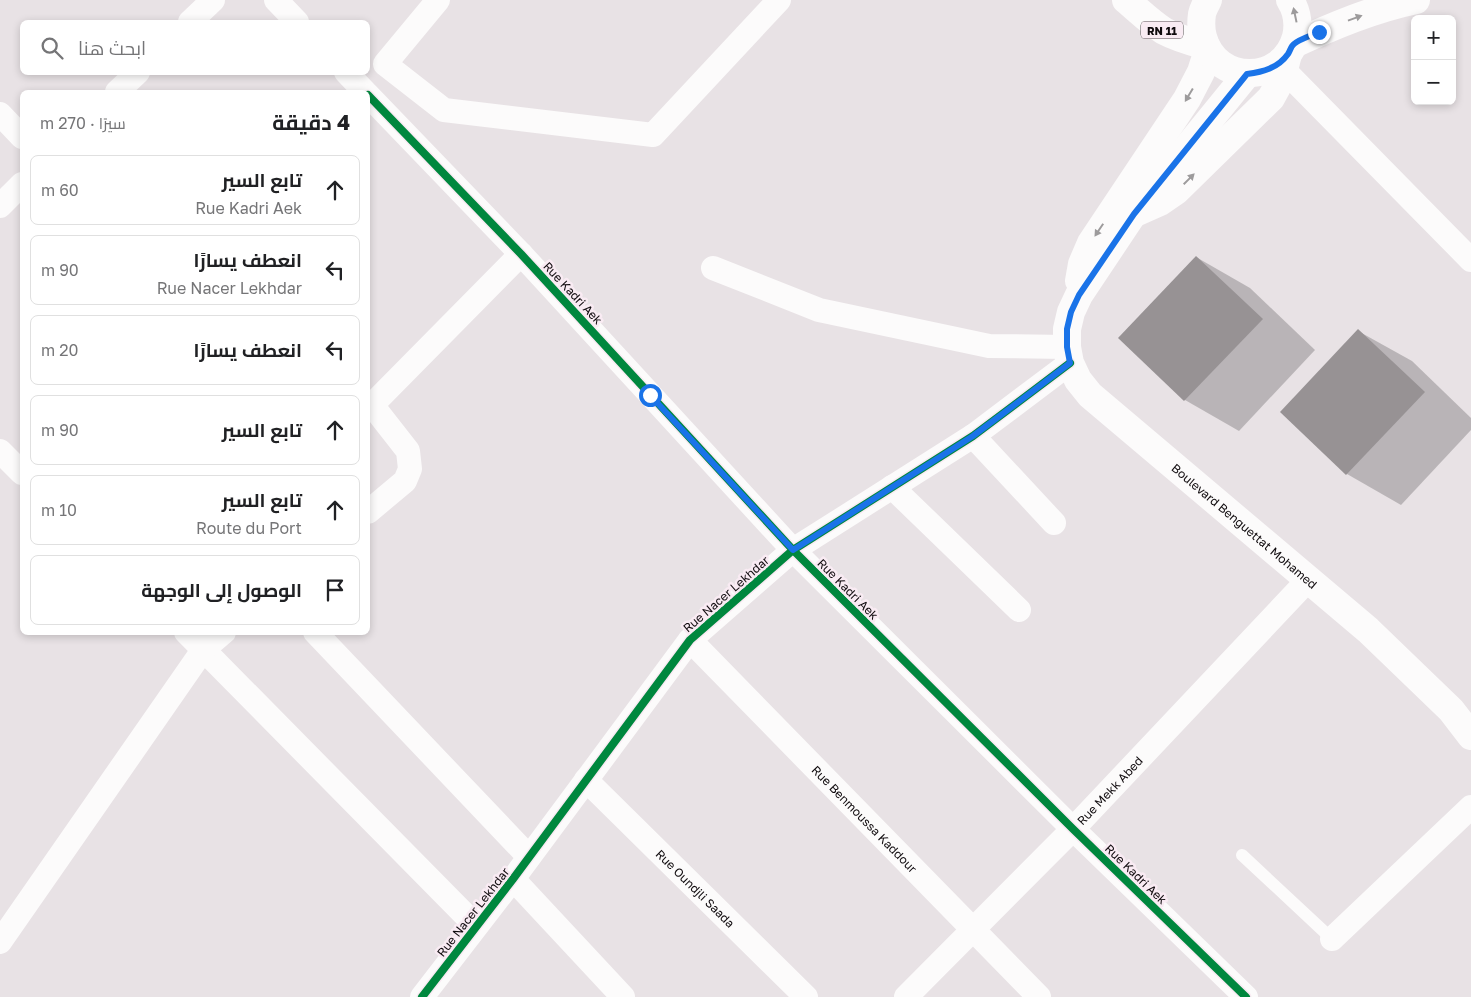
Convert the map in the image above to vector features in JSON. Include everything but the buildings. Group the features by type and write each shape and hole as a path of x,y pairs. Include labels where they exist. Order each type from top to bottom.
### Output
{"main road":[{"name":"RN 11","path":"1126,0 1166,32 1207,48"},
{"path":"1208,0 1202,14 1202,31 1207,48 1215,60 1225,67 1247,74 1259,73 1270,69 1332,27 1371,12 1416,0"},
{"path":"1134,214 1160,202 1176,191 1271,98 1282,78 1297,31 1297,18 1290,0"},
{"path":"1079,295 1079,279 1082,264 1090,243 1187,99 1201,72 1207,48"},
{"path":"1069,355 1067,329 1071,312 1079,295 1134,214 1247,74"},
{"name":"Boulevard Benguettat Mohamed","path":"1069,355 1078,380 1090,396 1368,630 1451,710 1469,731"}],"street":[{"path":"192,20 213,0"},
{"path":"276,0 295,20"},
{"path":"438,0 385,64 444,110 654,135 779,0"},
{"path":"1289,56 1471,260"},
{"path":"119,90 135,75"},
{"name":"Rue Kadri Aek","path":"349,75 362,90"},
{"name":"Rue Kadri Aek","path":"370,98 521,254 793,550 1073,829 1246,997"},
{"path":"0,114 20,135"},
{"path":"0,206 20,186"},
{"path":"370,510 405,481 410,469 408,451 372,405 521,254"},
{"path":"713,268 818,310 988,346 1069,355"},
{"name":"Rue Nacer Lekhdar","path":"422,997 513,880 690,640 793,550 973,436 1069,355"},
{"path":"973,436 1054,523"},
{"path":"0,451 20,471"},
{"path":"892,487 1019,610"},
{"name":"Rue Mekk Abed","path":"906,997 1073,829 1308,580"},
{"path":"189,635 476,926"},
{"path":"0,942 203,650 220,635"},
{"path":"318,635 529,857"},
{"name":"Rue Benmoussa Kaddour","path":"690,640 1039,997"},
{"name":"Rue Oundjli Saada","path":"586,780 806,997"},
{"path":"1332,939 1471,807"},
{"path":"513,880 623,997"}],"lane":[{"path":"1242,855 1332,939"}],"cycle path":[{"path":"370,97 521,254 793,550 1073,829 1246,997"},
{"path":"422,997 513,879 690,640 793,550 973,436 1070,363"}],"route":[{"path":"650,395 793,550 973,436 1070,363 1067,347 1067,329 1071,312 1079,295 1134,214 1247,74 1259,73 1270,69 1280,63 1294,44 1319,32"}]}
